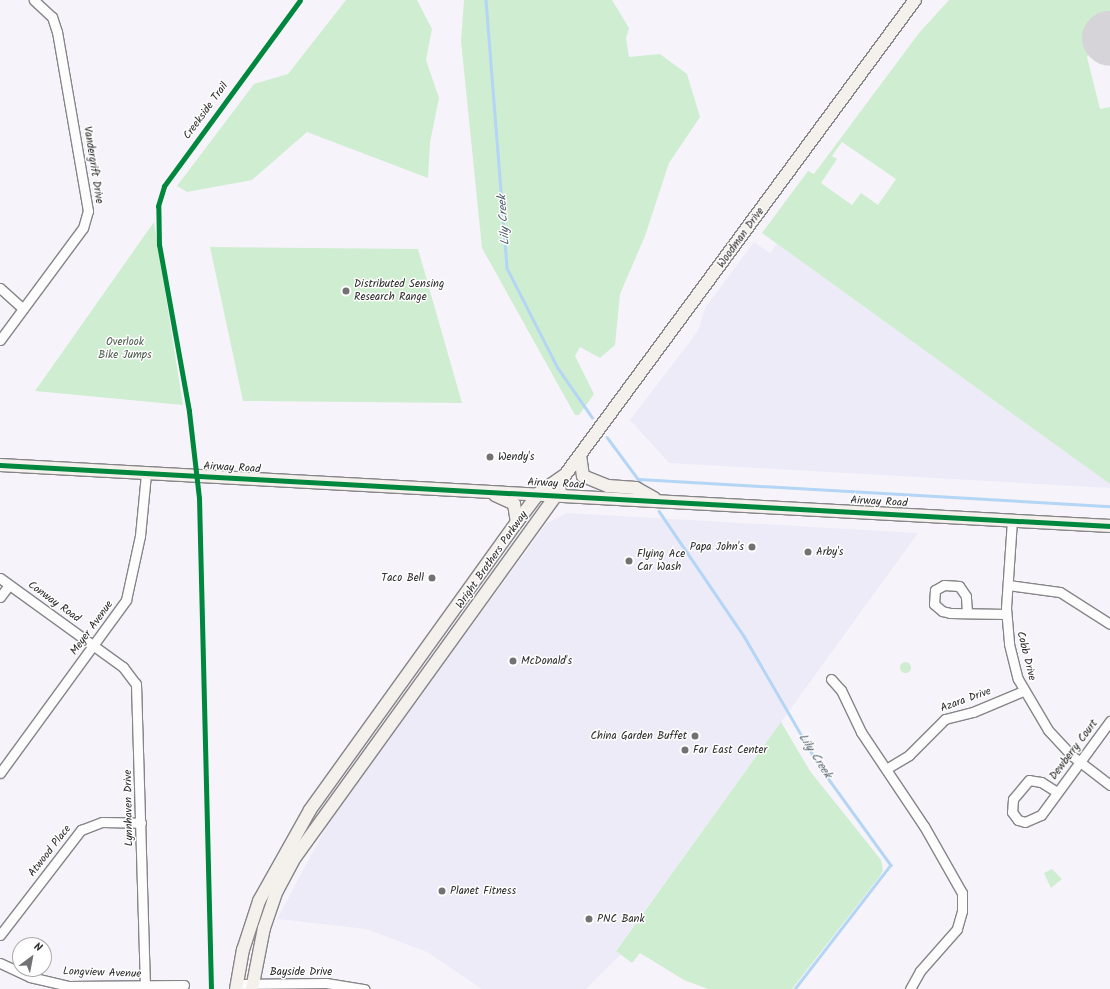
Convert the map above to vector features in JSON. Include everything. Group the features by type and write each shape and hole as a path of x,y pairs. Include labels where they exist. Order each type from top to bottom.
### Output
{"main road":[{"name":"Woodman Drive","path":"564,475 915,0"},
{"path":"580,455 583,476 608,486 636,488 657,499"},
{"name":"Airway Road","path":"0,465 146,474 657,499 1110,526"},
{"name":"Wright Brothers Parkway","path":"236,986 253,916 267,882 292,837 518,522 542,494 564,475"},
{"name":"Wright Brothers Parkway","path":"253,986 264,928 296,856 493,580 558,494 564,475"},
{"path":"483,490 514,504 518,522"},
{"path":"493,580 515,534 542,494"}],"street":[{"name":"Vandergrift Drive","path":"0,340 83,228 88,204 55,24 47,10 34,0"},
{"path":"0,288 23,309"},
{"name":"Meyer Avenue","path":"0,773 122,609 130,590 140,536 146,474"},
{"name":"Cobb Drive","path":"1012,520 1006,614 1012,662 1023,691 1048,730 1079,761 1110,785"},
{"name":"Conway Road","path":"0,578 94,646"},
{"path":"0,597 9,585"},
{"path":"1008,585 1060,592 1110,624"},
{"path":"967,612 1006,614"},
{"name":"Lynnhaven Drive","path":"94,646 129,672 136,684 145,988"},
{"path":"831,680 886,769 924,826 963,901 957,928 920,971 910,989"},
{"name":"Azara Drive","path":"886,769 909,754 945,719 973,712 1023,691"},
{"name":"Dewberry Court","path":"1057,792 1041,782 1029,780 1012,799 1012,812 1018,820 1033,821 1057,792 1110,721"},
{"name":"Atwood Place","path":"0,935 80,830 102,822 141,822"},
{"name":"Longview Avenue","path":"0,963 30,977 68,986 145,988 184,985"},
{"name":"Bayside Drive","path":"236,986 316,986 365,989"}],"shaded area":[{"path":"754,242 770,253 777,244 1110,484 1110,488 669,463 630,420 698,331 705,308"},
{"path":"567,513 918,533 616,950 621,954 586,989 482,989 427,952 366,929 277,919 332,816 547,523"}],"green space":[{"path":"346,0 417,0 432,29 426,60 439,98 430,142 428,178 307,132 252,180 187,192 177,186 254,84 288,74"},
{"path":"464,0 612,0 629,28 626,38 629,57 660,54 687,74 700,117 669,163 645,236 620,294 615,345 600,358 580,347 575,356 594,394 579,415 575,415 482,248 461,41"},
{"path":"949,0 1110,0 1110,25 1087,57 1100,109 1110,107 1110,484 762,233 808,171 814,174 919,33","holes":["842,142 896,179 878,205 861,193 852,205 821,183 837,159 832,156"]},
{"name":"Overlook Bike Jumps","path":"154,222 183,405 35,391"},
{"path":"210,247 418,249 462,403 243,401"},
{"path":"905,661 909,663 911,667 909,671 905,673 901,671 899,667 901,663"},
{"path":"781,722 810,771 881,860 883,870 880,876 792,989 708,989 684,980 640,953 632,963 616,951"},
{"path":"1052,869 1062,879 1051,888 1044,873"}],"waterway":[{"name":"Lily Creek","path":"486,0 507,268 558,368 592,417"},
{"name":"Lily Creek","path":"607,437 644,487"},
{"path":"639,479 1110,506"},
{"name":"Lily Creek","path":"659,511 744,636 820,767 891,865 795,989"}],"cycle path":[{"name":"Creekside Trail","path":"211,989 199,498 189,411 159,245 158,206 164,186 300,0"},
{"path":"0,465 1110,526"}],"place":[{"name":"Distributed Sensing Research Range","path":"346,291"},
{"name":"Wendy's","path":"490,457"},
{"name":"Papa John's","path":"752,547"},
{"name":"Arby's","path":"808,552"},
{"name":"Flying Ace Car Wash","path":"629,561"},
{"name":"Taco Bell","path":"432,578"},
{"name":"McDonald's","path":"513,661"},
{"name":"China Garden Buffet","path":"695,736"},
{"name":"Far East Center","path":"685,750"},
{"name":"Planet Fitness","path":"442,891"},
{"name":"PNC Bank","path":"589,919"}]}
